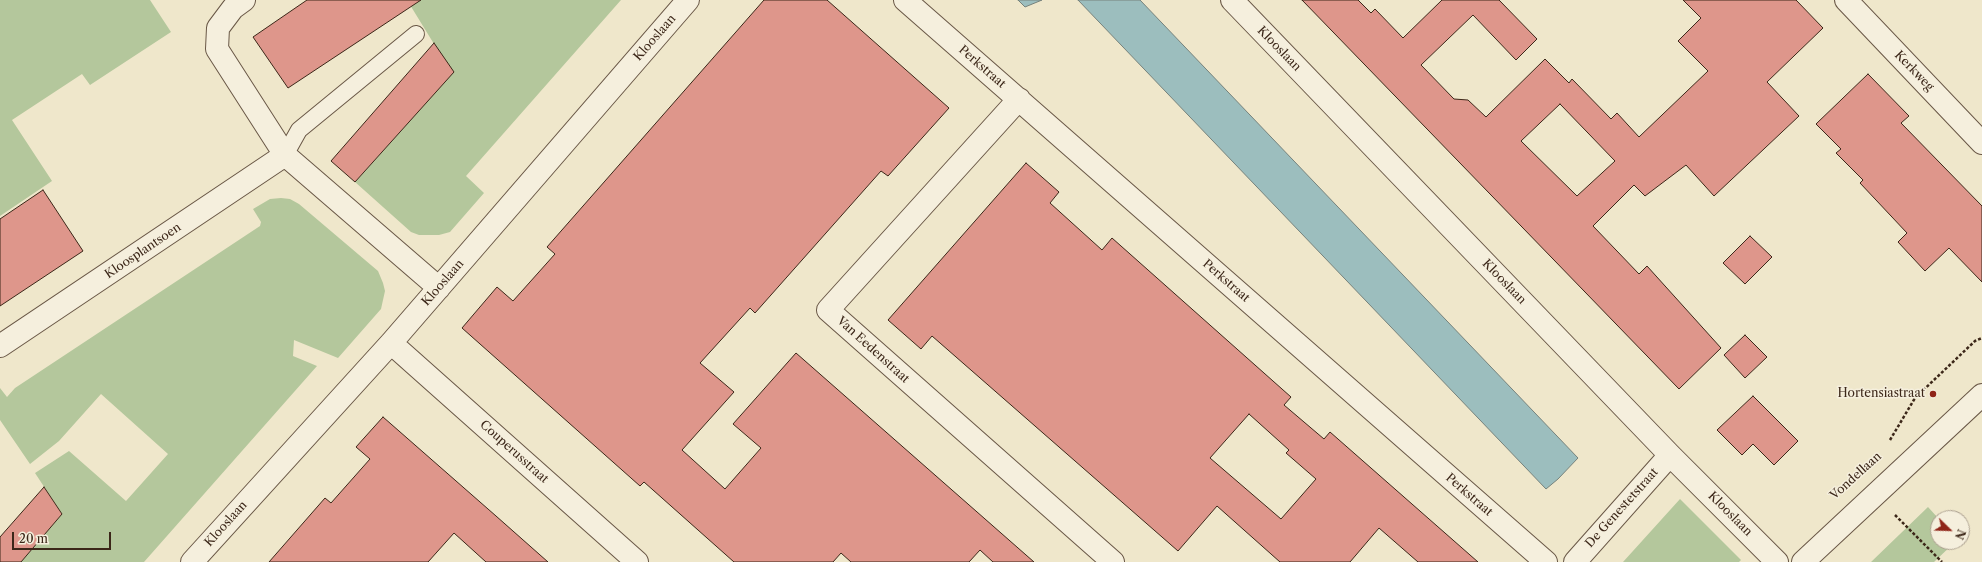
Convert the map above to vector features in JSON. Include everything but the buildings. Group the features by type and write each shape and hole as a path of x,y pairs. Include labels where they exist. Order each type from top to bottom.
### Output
{"street":[{"path":"244,0 233,8 218,28 217,49 285,155 439,288"},
{"name":"Klooslaan","path":"192,562 391,343 688,0"},
{"name":"Perkstraat","path":"905,0 1546,562"},
{"name":"Klooslaan","path":"1232,0 1670,454 1777,562"},
{"name":"Kerkweg","path":"1846,0 1982,143"},
{"name":"Van Eedenstraat","path":"1018,99 828,310 1112,562"},
{"name":"Kloosplantsoen","path":"0,346 285,155"},
{"name":"Couperusstraat","path":"391,343 637,562"},
{"path":"1803,562 1982,394"},
{"name":"De Genestetstraat","path":"1575,562 1670,454"}],"lane":[{"path":"285,155 299,130 416,34"}],"path":[{"name":"Vondellaan","path":"1888,443 1915,398 1975,341 1982,338"},
{"path":"1895,515 1942,562"}],"green space":[{"path":"0,0 150,0 171,32 90,85 82,74 12,120 52,181 0,216"},
{"path":"407,0 621,0 466,176 484,193 450,232 439,235 419,235 411,232 355,182 405,126 434,44"},
{"path":"270,199 290,199 299,204 378,271 385,291 381,309 338,358 294,340 293,356 317,366 144,562 20,562 62,514 35,473 69,451 126,501 168,454 101,394 59,441 30,464 0,420 0,388 7,397 15,388 260,226 261,222 253,209"},
{"path":"1680,499 1741,560 1739,562 1623,562"},
{"path":"1928,507 1931,510 1930,550 1947,550 1934,562 1871,562"}],"water":[{"path":"1018,0 1042,0 1025,7"},
{"path":"1078,0 1140,0 1578,458 1558,479 1546,489"}],"place":[{"name":"Hortensiastraat","path":"1933,394"}]}
